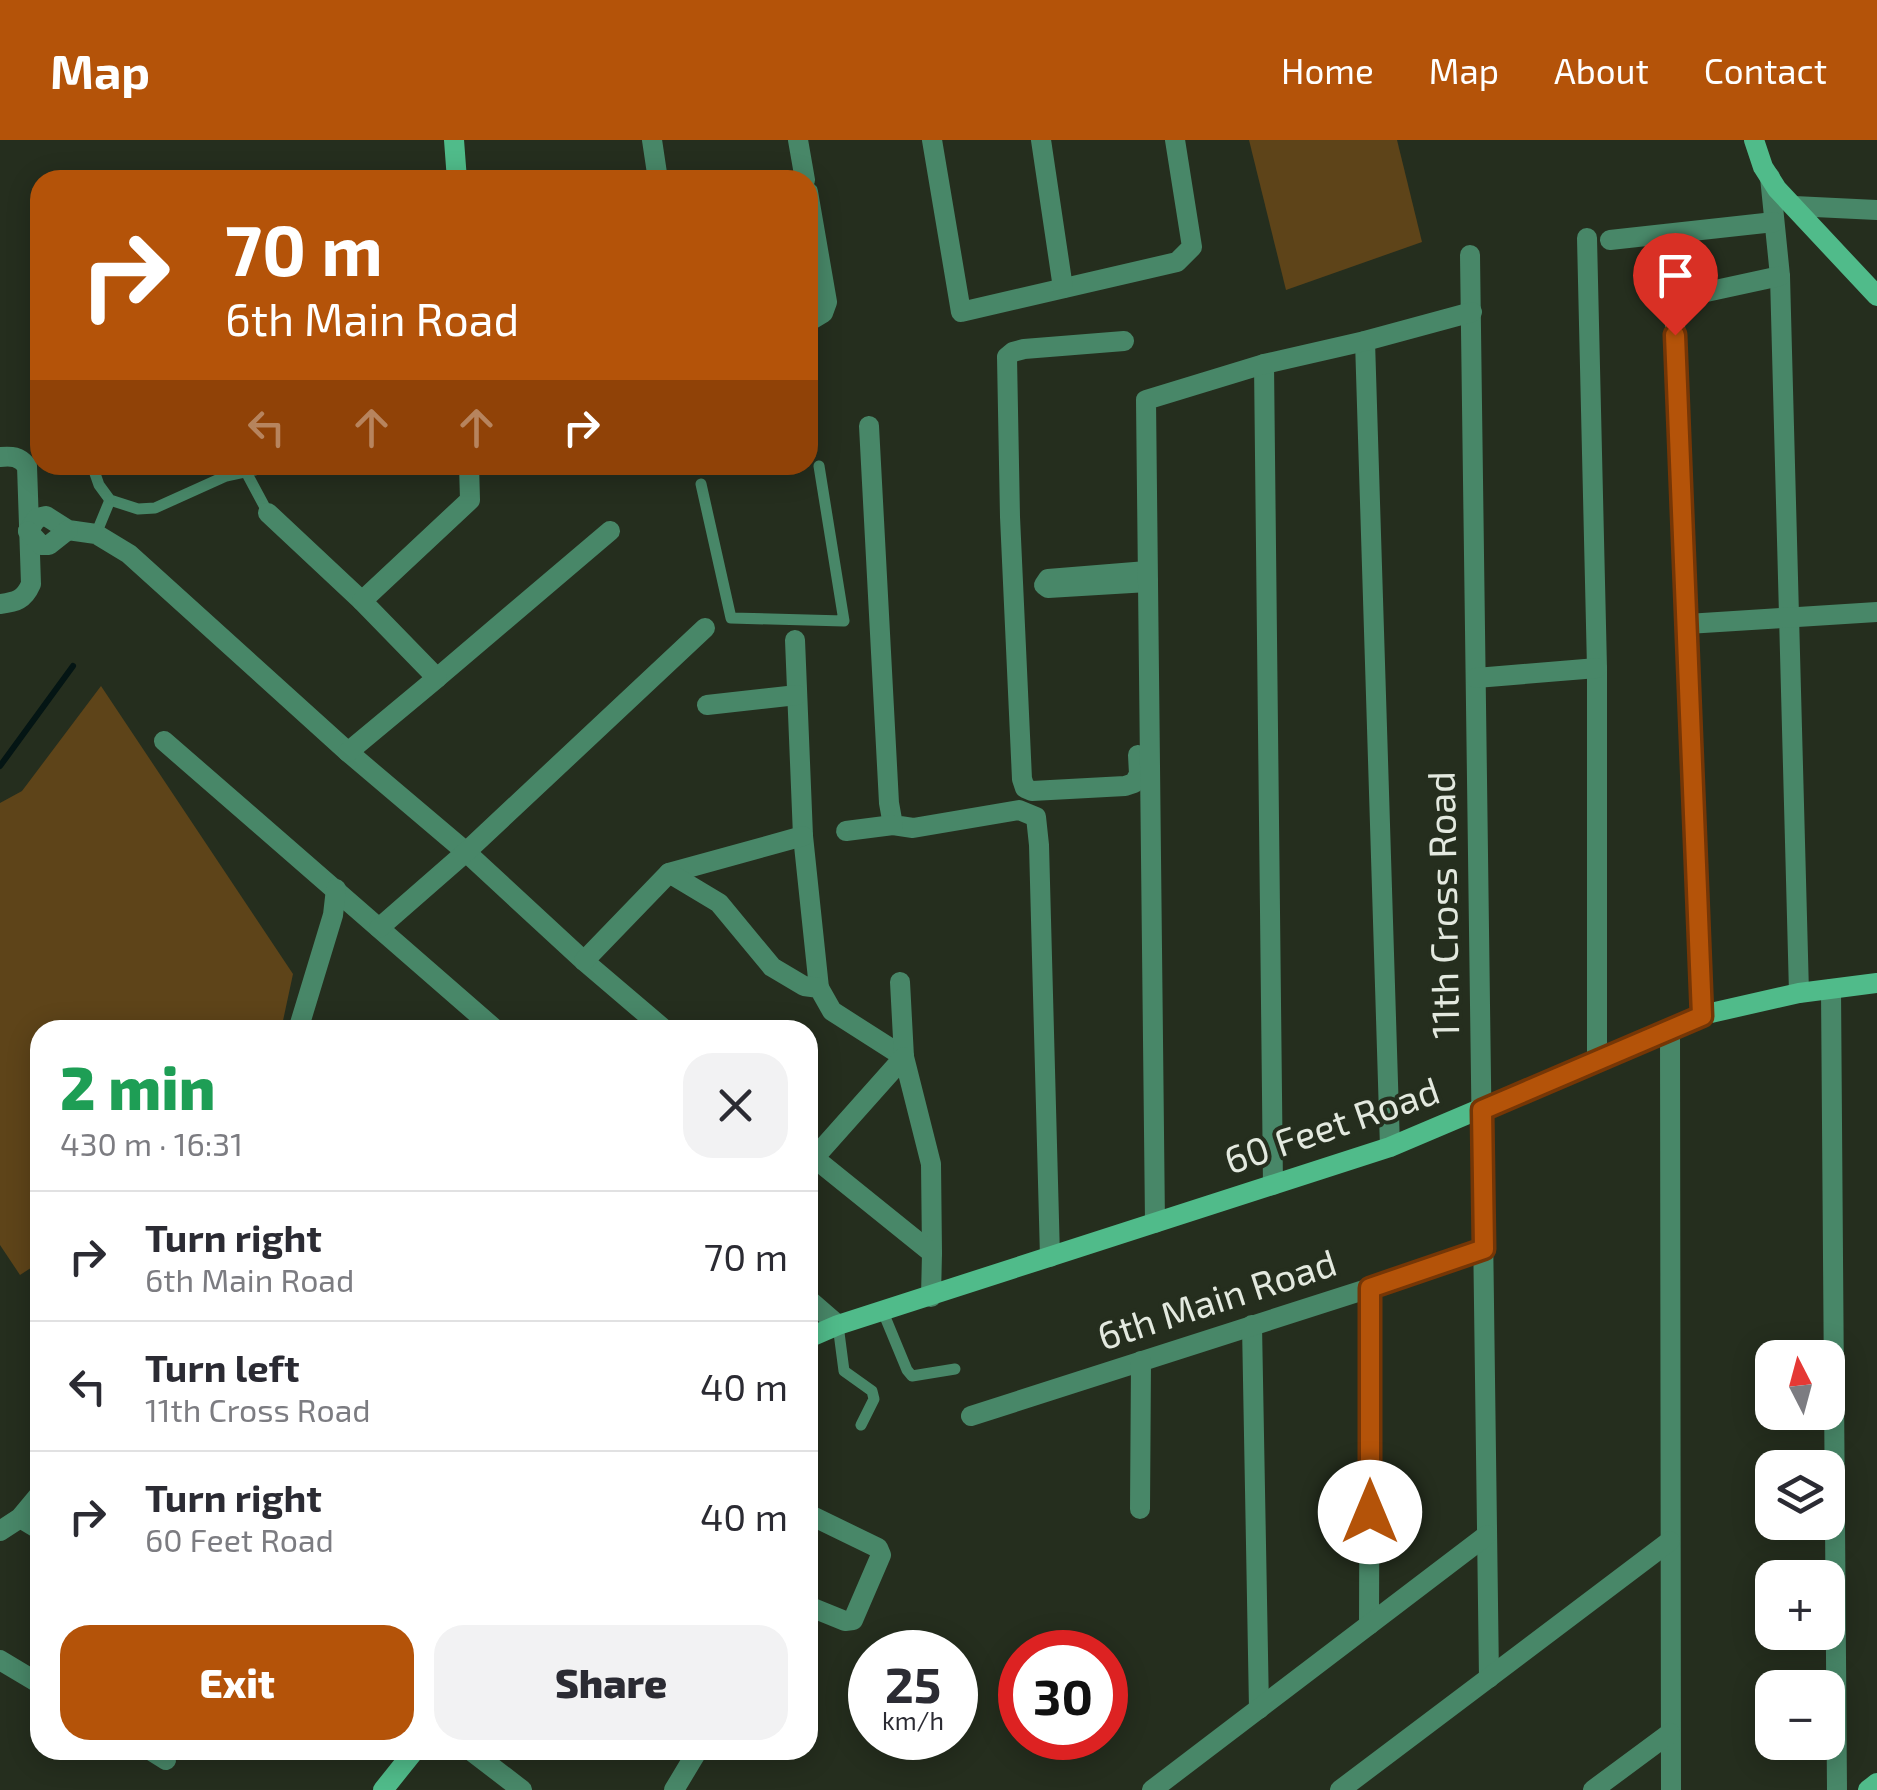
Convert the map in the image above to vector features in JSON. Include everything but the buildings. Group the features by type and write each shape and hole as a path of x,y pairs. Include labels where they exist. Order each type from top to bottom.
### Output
{"street":[{"path":"454,140 456,170"},
{"path":"652,140 656,170"},
{"path":"798,140 803,170"},
{"path":"932,140 961,312 1177,262 1192,247 1175,140"},
{"path":"1041,140 1063,288"},
{"path":"1754,140 1777,189 1877,296"},
{"path":"1770,177 1780,276 1798,993"},
{"path":"1794,206 1877,210"},
{"path":"1610,240 1774,222"},
{"path":"1587,238 1596,668 1598,1060"},
{"path":"818,247 828,302 818,316"},
{"name":"11th Cross Road","path":"1470,255 1489,1678"},
{"path":"1702,1016 1674,299 1780,276"},
{"path":"1124,341 1024,349 1008,357 1022,779 1025,788 1032,791 1125,786 1134,783 1139,774 1137,578 1146,400 1264,364 1472,312"},
{"path":"1366,341 1390,1147"},
{"path":"1264,364 1273,1185"},
{"path":"868,426 893,825"},
{"path":"0,457 20,458 27,466 31,584 19,601 0,604"},
{"path":"362,601 470,500 469,475"},
{"path":"268,514 362,601 437,678"},
{"path":"28,531 41,545 49,545 68,530 96,534 128,554 653,1020"},
{"path":"348,752 610,531"},
{"path":"1013,592 1137,578"},
{"path":"1137,578 1155,1223"},
{"path":"1687,624 1877,612"},
{"path":"378,928 466,852 704,628"},
{"path":"794,640 803,836 819,988 832,1011 904,1057"},
{"path":"1476,678 1596,668"},
{"path":"707,705 797,696"},
{"path":"164,741 484,1020"},
{"path":"846,831 893,825 913,828 1019,810 1036,817 1050,1257"},
{"path":"584,961 669,873 803,836"},
{"path":"669,873 719,903 772,967 804,986 819,988"},
{"path":"304,1020 333,915 336,889"},
{"path":"900,982 904,1057 930,1164 931,1297"},
{"name":"60 Feet Road","path":"818,1334 1390,1147 1702,1016 1798,993 1877,984"},
{"path":"1830,989 1838,1790"},
{"path":"1670,1030 1672,1790"},
{"path":"818,1148 904,1057"},
{"path":"818,1161 932,1253"},
{"name":"6th Main Road","path":"971,1416 1484,1249"},
{"path":"1369,1625 1370,1288"},
{"path":"818,1308 838,1325"},
{"path":"1252,1326 1259,1709"},
{"path":"1140,1509 1141,1361"},
{"path":"0,1531 30,1506"},
{"path":"20,1518 30,1524"},
{"path":"818,1519 878,1548 881,1555 852,1620 844,1622 818,1610"},
{"path":"1152,1790 1487,1535"},
{"path":"1340,1790 1670,1540"},
{"path":"0,1660 30,1678"},
{"path":"1593,1790 1670,1733"},
{"path":"382,1790 407,1760"},
{"path":"483,1760 522,1790"},
{"path":"674,1790 692,1760"},
{"path":"1868,1790 1877,1784"}],"lane":[{"path":"704,628 731,618 844,622 818,466"},
{"path":"96,475 110,500 138,509 155,508 231,475"},
{"path":"248,475 268,514"},
{"path":"701,484 731,618"},
{"path":"96,534 110,500"},
{"path":"883,1312 912,1376 955,1370"},
{"path":"838,1325 844,1370 872,1391 874,1399 861,1425"}],"shaded area":[{"path":"1249,140 1397,140 1422,242 1286,290"},
{"path":"101,686 293,974 283,1020 30,1020 30,1268 20,1275 0,1245 0,803 22,791"}],"waterway":[{"path":"0,766 73,666"}],"route":[{"path":"1370,1512 1370,1288 1484,1249 1482,1110 1702,1016 1675,335"}]}
